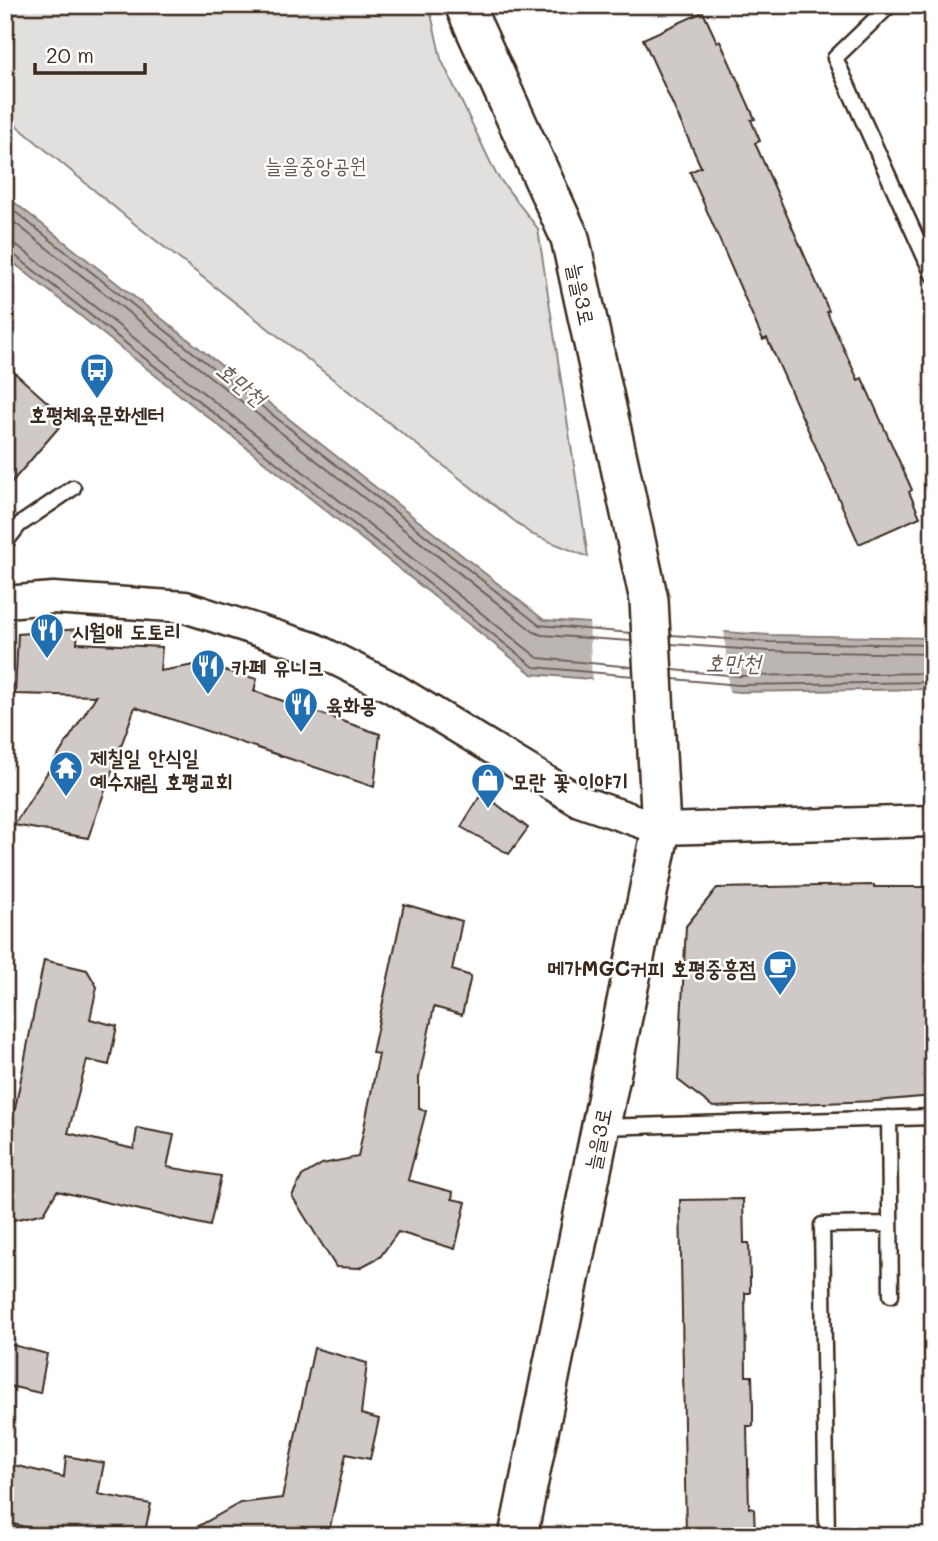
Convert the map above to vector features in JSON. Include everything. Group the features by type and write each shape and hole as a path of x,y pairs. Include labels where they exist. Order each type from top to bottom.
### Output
{"street":[{"name":"늘을3로","path":"464,5 570,238 649,600 661,829 518,1536"},
{"path":"5,602 53,598 185,607 313,648 391,687 579,801 661,829 933,821"}],"lane":[{"path":"890,5 835,58 933,275"},
{"path":"5,543 19,525 73,488"},
{"path":"600,1127 933,1117"},
{"path":"889,1118 891,1296"},
{"path":"827,1536 822,1224 890,1224"}],"green space":[{"name":"늘을중앙공원","path":"5,5 429,5 441,59 496,174 538,229 588,557 531,534 136,225 5,116"}],"water":[{"name":"호만천","path":"5,195 544,620 769,635 933,638 933,689 739,692 532,674 5,256"}],"pier":[{"path":"589,619 724,628 729,694 592,683"}],"building":[{"path":"703,12 717,42 720,41 755,119 751,120 760,141 755,143 829,311 827,312 858,380 862,378 912,490 909,492 920,517 859,544 767,338 763,340 690,172 701,167 643,39"},
{"path":"5,364 66,419 5,490"},
{"path":"78,629 77,643 162,647 160,671 200,664 257,679 254,691 380,734 374,787 135,707 88,838 14,825 96,696 15,694 18,634"},
{"name":"모란 꽃 이야기","path":"482,793 528,828 509,854 461,827"},
{"path":"874,885 933,887 933,1096 876,1101 713,1107 678,1080 686,926 717,888"},
{"path":"404,904 462,921 452,970 471,976 462,1015 434,1007 419,1078 419,1109 426,1111 408,1180 453,1192 452,1199 466,1202 455,1249 398,1232 380,1257 359,1268 336,1267 292,1196 302,1176 322,1164 358,1157 379,1054 372,1053"},
{"path":"44,960 87,970 97,987 90,1019 117,1026 109,1065 87,1060 68,1133 134,1149 137,1128 174,1135 167,1167 221,1176 210,1226 57,1191 44,1213 5,1222 5,1112 15,1109"},
{"path":"743,1199 744,1243 749,1243 750,1278 750,1293 745,1293 746,1376 752,1376 753,1407 753,1426 747,1426 749,1508 754,1509 755,1536 686,1536 680,1200"},
{"path":"5,1343 47,1354 40,1393 5,1385"},
{"path":"314,1348 367,1363 361,1414 379,1419 370,1459 346,1454 328,1536 181,1536 240,1503 282,1498"},
{"path":"66,1456 104,1463 98,1494 151,1504 144,1536 62,1536 5,1522 5,1463 64,1477"}],"place":[{"name":"호평체육문화센터","path":"97,400"},
{"name":"시월애 도토리","path":"47,660"},
{"name":"카페 유니크","path":"208,696"},
{"name":"육화몽","path":"301,734"},
{"name":"제칠일 안식일 예수재림 호평교회","path":"66,798"},
{"name":"모란 꽃 이야기","path":"488,810"},
{"name":"메가MGC커피 호평중흥점","path":"780,997"}]}
